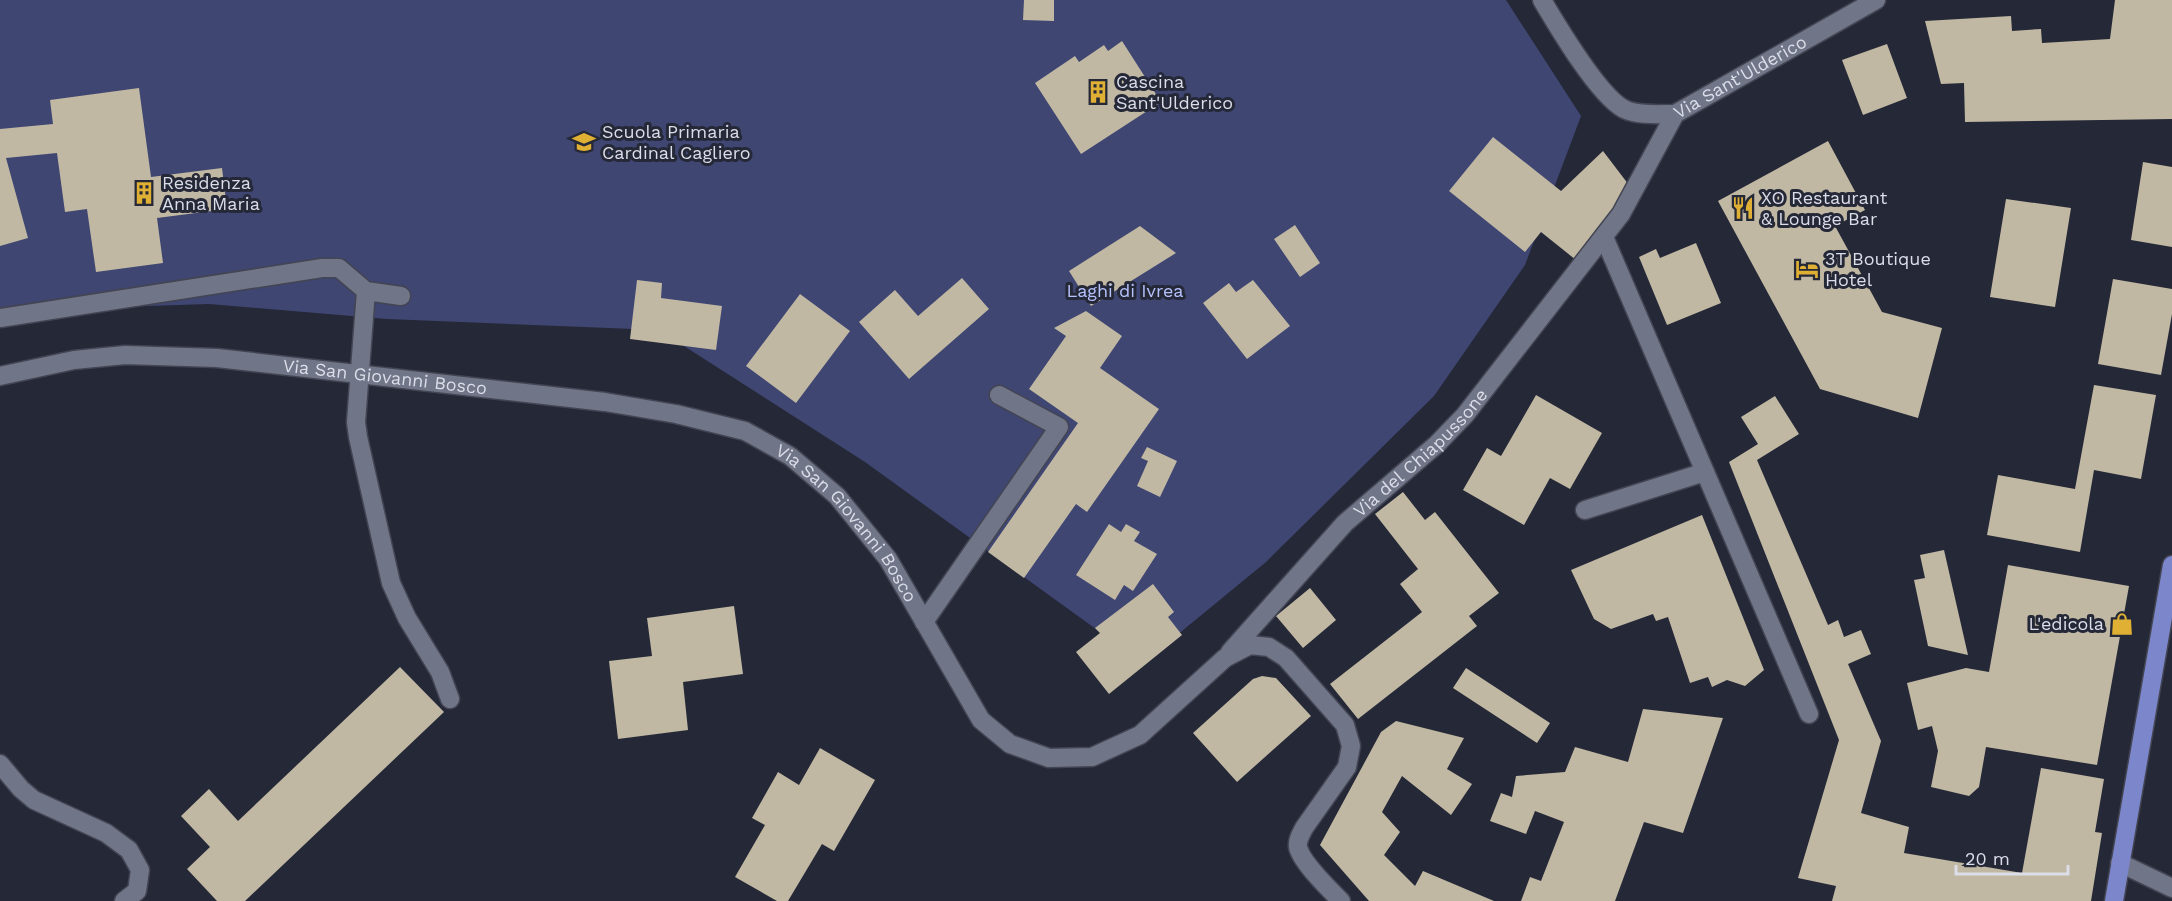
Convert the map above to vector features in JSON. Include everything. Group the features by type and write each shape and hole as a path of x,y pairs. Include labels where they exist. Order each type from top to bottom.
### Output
{"main road":[{"path":"2114,901 2172,565"}],"street":[{"name":"Via Sant'Ulderico","path":"1542,0 1565,38 1610,97 1625,109 1650,114 1675,114 1876,0"},
{"name":"Via del Chiapussone","path":"1225,658 1345,523 1437,444 1465,416 1622,214 1675,114"},
{"path":"1604,237 1809,714"},
{"path":"0,318 322,268 339,268 366,291 401,296"},
{"path":"366,291 356,423 391,583 407,618 440,672 450,699"},
{"name":"Via San Giovanni Bosco","path":"0,376 74,360 125,355 217,358 605,402 676,414 745,430 790,456 837,496 888,559 981,720 1010,744 1048,758 1092,757 1140,735 1225,658 1250,645 1269,647 1286,658 1345,725 1351,746 1347,767 1304,828 1299,837 1298,846 1304,859 1341,901"},
{"path":"924,622 1059,427 999,395"},
{"path":"1585,510 1705,472"},
{"path":"0,764 21,789 34,800 106,833 129,850 140,870 137,891 124,901"},
{"path":"2120,863 2172,888"}],"green space":[{"name":"Laghi di Ivrea","path":"0,0 1506,0 1581,116 1525,265 1434,396 1266,562 1143,663 865,462 659,330 387,319 209,304 54,309 0,325"}],"building":[{"path":"1024,0 1054,0 1054,21 1023,20"},
{"path":"2115,0 2172,0 2172,119 1965,122 1964,83 1941,84 1925,21 2011,16 2012,31 2041,29 2042,43 2110,39"},
{"name":"Cascina Sant'Ulderico","path":"1122,41 1161,102 1081,154 1035,83 1075,56 1079,62 1104,45 1108,51"},
{"path":"1887,44 1907,98 1863,115 1842,60"},
{"name":"Residenza Anna Maria","path":"139,88 151,177 222,168 227,209 157,218 163,263 96,272 87,209 65,212 57,153 6,158 28,238 0,246 0,129 53,124 50,100"},
{"path":"1493,137 1561,191 1603,151 1632,189 1576,260 1541,232 1525,252 1449,191"},
{"name":"3T Boutique Hotel","path":"1828,141 1865,210 1835,226 1882,312 1942,328 1918,418 1820,389 1718,201"},
{"path":"2143,162 2172,167 2172,247 2131,240"},
{"path":"2006,199 2071,208 2055,307 1990,297"},
{"path":"1295,225 1320,263 1300,277 1274,239"},
{"path":"1140,226 1176,253 1091,306 1069,271"},
{"path":"1696,243 1721,303 1667,325 1639,257 1656,249 1660,258"},
{"path":"962,278 989,309 909,379 859,322 895,290 918,316"},
{"path":"2113,279 2172,289 2172,314 2161,375 2098,364"},
{"path":"637,280 662,283 661,298 722,306 716,350 630,339"},
{"path":"1253,280 1290,326 1247,359 1203,303 1229,283 1236,292"},
{"path":"800,294 850,331 796,403 746,366"},
{"path":"1086,311 1122,336 1100,368 1159,409 1087,512 1076,504 1024,578 988,552 1078,423 1029,389 1066,336 1054,328"},
{"path":"2094,385 2156,395 2141,479 2094,470 2080,552 1987,535 1998,475 2075,489"},
{"path":"1536,395 1602,433 1570,489 1550,478 1524,525 1463,490 1487,448 1501,456"},
{"path":"1775,396 1799,434 1757,460 1828,625 1838,620 1844,637 1861,630 1871,654 1848,664 1881,741 1861,813 1909,827 1904,853 2022,873 2041,768 2104,779 2095,832 2102,833 2091,901 1832,901 1836,886 1798,878 1839,740 1729,462 1758,444 1741,417"},
{"path":"1147,447 1177,461 1160,497 1137,486 1148,461 1141,458"},
{"path":"1403,492 1425,520 1435,512 1499,593 1469,616 1477,626 1358,719 1330,684 1422,612 1400,584 1418,569 1375,514"},
{"path":"1702,515 1764,670 1745,686 1727,680 1712,687 1708,677 1690,683 1668,617 1656,621 1653,614 1611,629 1594,619 1571,570"},
{"path":"1109,524 1121,532 1126,524 1140,532 1134,541 1157,554 1133,591 1124,585 1115,600 1076,575"},
{"path":"1944,550 1968,655 1928,646 1914,580 1925,578 1920,555"},
{"path":"2008,565 2129,586 2097,765 1986,747 1979,787 1969,796 1931,787 1938,751 1932,726 1918,730 1907,683 1966,668 1989,672"},
{"path":"1153,584 1174,612 1168,617 1182,635 1109,694 1076,652 1100,633 1095,628"},
{"path":"1310,588 1336,620 1303,648 1276,616"},
{"path":"734,606 743,674 683,682 688,730 618,739 609,661 652,656 647,618"},
{"path":"400,667 444,712 245,901 217,901 187,869 210,847 181,816 209,789 238,821"},
{"path":"1466,668 1550,723 1537,743 1453,688"},
{"path":"1262,676 1276,678 1311,716 1237,782 1193,733 1253,679"},
{"path":"1643,709 1723,718 1683,833 1644,822 1615,901 1521,901 1530,877 1541,881 1564,822 1535,811 1526,834 1490,821 1501,793 1512,797 1516,776 1565,772 1575,747 1628,762"},
{"path":"1396,721 1464,738 1447,769 1472,784 1451,815 1402,776 1382,812 1400,832 1384,855 1415,886 1423,871 1494,901 1369,901 1320,845 1381,732"},
{"path":"820,748 875,780 834,851 822,844 788,901 777,901 735,877 765,825 752,818 778,772 799,785"}],"place":[{"name":"Cascina Sant'Ulderico","path":"1098,92"},
{"name":"Scuola Primaria Cardinal Cagliero","path":"584,142"},
{"name":"Residenza Anna Maria","path":"144,193"},
{"name":"XO Restaurant & Lounge Bar","path":"1743,208"},
{"name":"3T Boutique Hotel","path":"1807,269"},
{"name":"L'edicola","path":"2122,624"}]}
